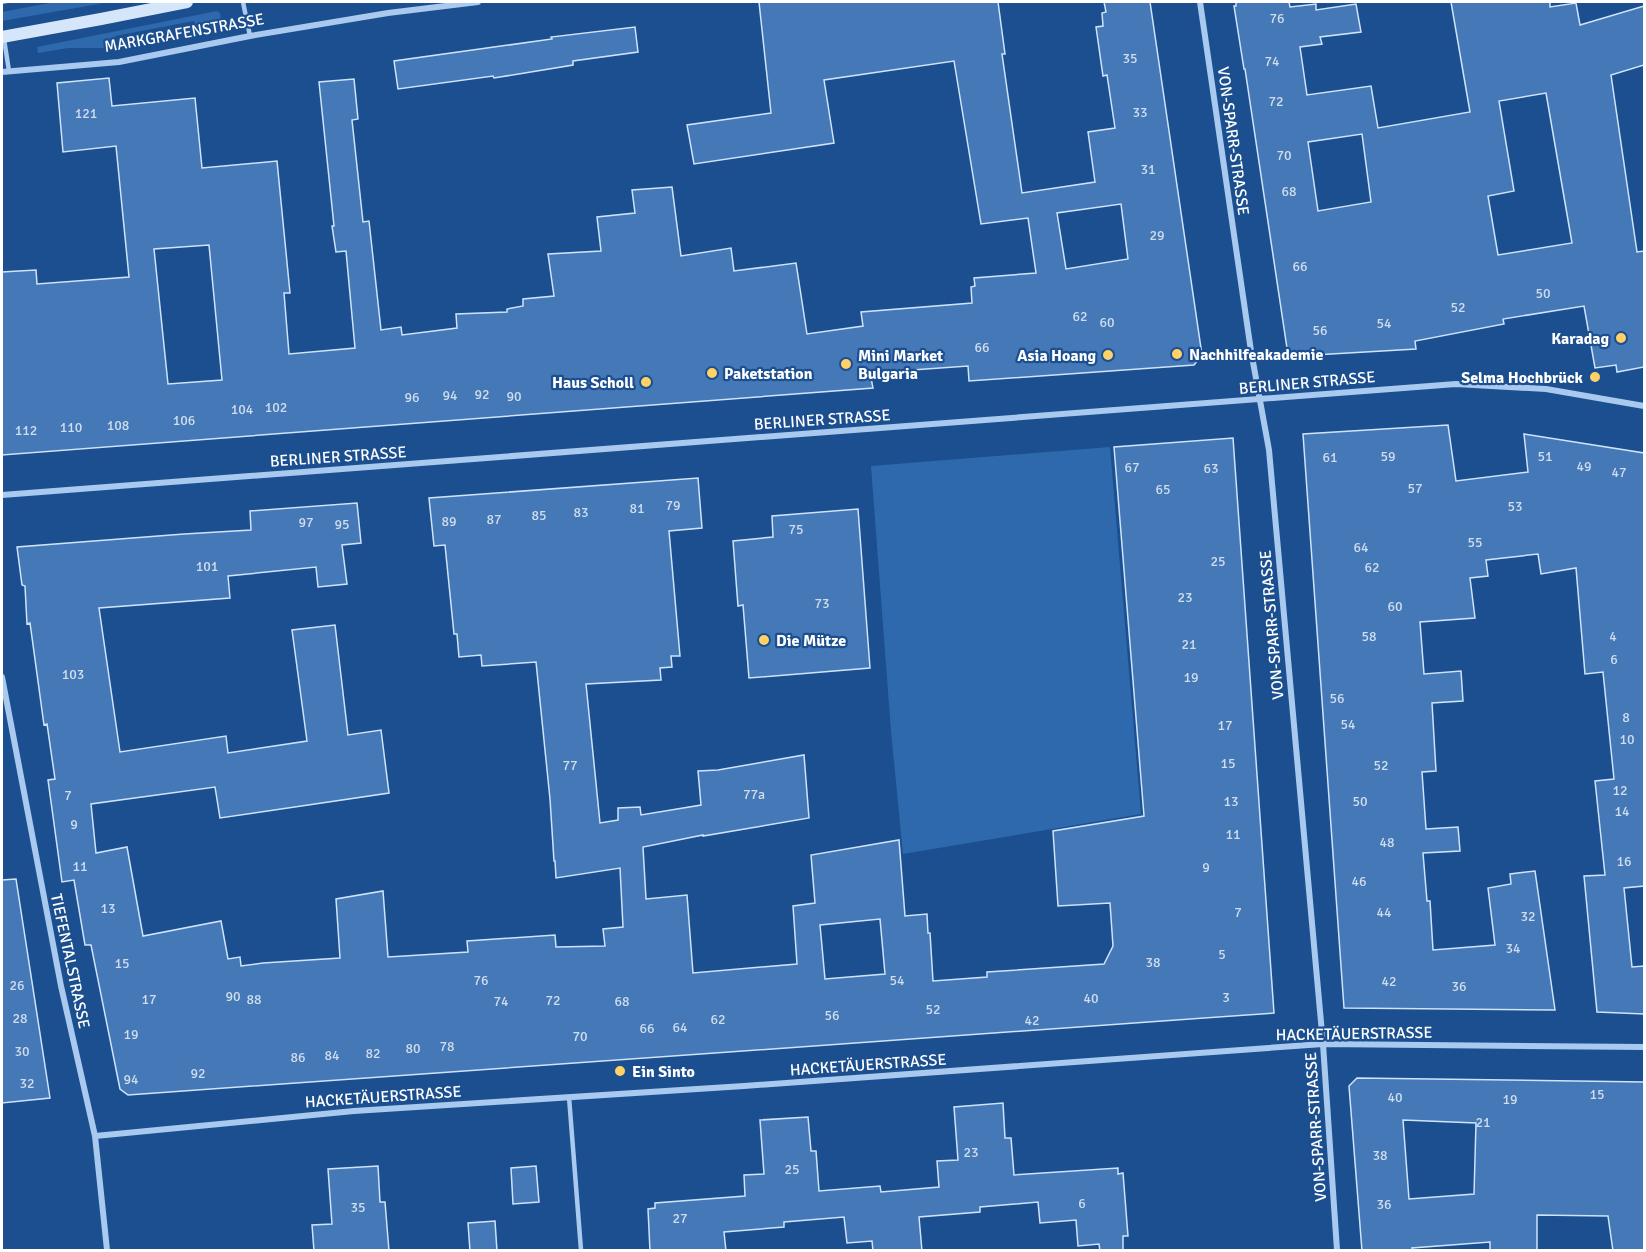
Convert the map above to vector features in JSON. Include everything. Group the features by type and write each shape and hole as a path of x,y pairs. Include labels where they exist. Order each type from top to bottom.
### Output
{"main road":[{"name":"MARKGRAFENSTRASSE","path":"2,37 187,2"}],"street":[{"name":"MARKGRAFENSTRASSE","path":"5,71 119,62 250,36 388,13 478,2"},
{"name":"VON-SPARR-STRASSE","path":"1200,2 1259,399 1269,450 1323,1044 1337,1251"},
{"name":"BERLINER STRASSE","path":"2,495 1456,384 1546,389 1644,406"},
{"name":"TIEFENTALSTRASSE","path":"2,677 55,955 94,1136 107,1251"},
{"name":"HACKETÄUERSTRASSE","path":"94,1136 354,1111 744,1086 1323,1044 1644,1047"}],"lane":[{"path":"243,2 250,36"},
{"path":"2,37 5,71"},
{"path":"569,1097 581,1251"}],"shaded area":[{"path":"55,2 110,2 2,21 2,12"},
{"path":"217,11 220,13 221,27 197,32 194,21 115,36 117,48 68,48 38,53 37,47"},
{"path":"1110,447 1141,814 903,854 891,731 871,466"}],"building":[{"path":"759,2 998,2 1005,54 1002,54 1022,193 1095,182 1088,132 1115,128 1107,75 1103,76 1096,27 1103,26 1102,13 1106,12 1104,2 1150,2 1202,355 1194,365 969,381 968,366 870,373 873,388 2,455 2,272 36,270 37,284 129,277 116,146 63,152 57,83 109,78 112,106 195,98 202,168 277,161 290,293 284,293 289,354 355,348 346,251 336,252 332,226 334,226 319,82 354,79 358,119 352,120 363,222 369,221 381,330 401,327 402,335 457,328 456,314 507,312 507,309 523,306 523,299 554,296 548,254 601,251 597,217 635,213 632,190 672,187 681,256 731,248 734,271 796,263 807,334 863,326 861,312 972,303 971,287 975,286 974,278 1036,273 1028,218 981,224 954,61 824,80 834,143 694,164 687,125 771,113","holes":["1121,204 1128,259 1066,269 1057,213","209,245 222,380 168,384 154,249"]},
{"path":"1236,2 1289,2 1290,7 1316,4 1316,10 1356,4 1361,32 1320,37 1322,44 1300,47 1307,95 1371,86 1378,128 1470,112 1451,2 1550,2 1550,7 1576,3 1580,25 1644,6 1644,65 1611,75 1637,252 1644,251 1644,367 1617,372 1616,365 1595,368 1584,306 1503,319 1504,324 1415,341 1416,349 1297,356 1287,348 1234,6","holes":["1546,93 1572,243 1498,255 1488,196 1514,191 1499,101","1362,134 1371,202 1318,211 1308,142"]},
{"path":"635,27 638,52 573,61 573,65 494,78 493,76 398,89 394,61 552,39 551,37"},
{"path":"1448,425 1456,481 1528,472 1524,434 1644,453 1644,886 1624,888 1632,967 1644,966 1644,1014 1597,1012 1584,876 1605,875 1595,781 1614,779 1603,672 1585,674 1576,568 1541,574 1538,554 1486,560 1488,576 1470,578 1475,618 1420,622 1424,674 1461,671 1463,701 1432,703 1436,771 1422,772 1426,829 1458,827 1460,851 1423,853 1427,901 1430,901 1433,950 1495,945 1488,888 1511,884 1510,874 1535,871 1555,1010 1344,1008 1303,434"},
{"path":"1233,438 1274,1013 128,1095 120,1089 91,945 85,945 74,880 62,882 48,780 55,779 47,724 44,725 30,623 27,624 25,586 22,585 17,547 251,530 250,511 357,503 361,543 342,545 347,584 318,587 316,567 228,576 230,598 99,608 120,752 226,736 228,753 307,741 292,630 335,625 348,735 381,730 389,793 220,818 215,787 91,804 96,853 127,847 143,936 221,921 228,959 240,957 241,966 340,958 336,899 383,891 388,957 468,952 467,941 555,935 556,947 605,946 603,929 623,927 620,868 556,878 536,662 482,666 481,655 459,657 457,634 454,634 445,545 434,546 429,498 698,478 702,528 669,531 680,656 671,656 672,667 660,668 661,680 586,684 600,823 618,820 618,808 640,807 641,815 701,805 698,771 718,770 804,755 809,818 643,847 646,899 687,895 693,973 797,964 793,906 815,903 811,855 899,840 905,916 927,914 933,981 987,977 987,972 1104,964 1113,946 1110,903 1058,906 1053,831 1144,816 1114,447","holes":["880,919 885,974 825,979 820,925"]},
{"path":"858,509 870,668 749,678 743,605 738,606 733,541 773,537 772,516"},
{"path":"16,879 50,1098 2,1103 2,880"},
{"path":"1357,1078 1644,1082 1644,1251 1613,1251 1608,1216 1537,1215 1537,1251 1490,1251 1490,1242 1412,1248 1413,1251 1362,1251 1349,1086","holes":["1403,1120 1476,1123 1474,1194 1409,1199"]},
{"path":"1003,1103 1005,1138 1011,1138 1014,1175 1118,1168 1118,1174 1123,1173 1128,1236 1123,1236 1123,1251 1100,1251 1099,1244 1078,1246 1076,1220 1040,1223 1038,1202 980,1207 980,1212 919,1217 922,1251 873,1251 872,1241 847,1243 844,1217 784,1222 784,1227 724,1232 726,1251 650,1251 648,1209 655,1208 655,1203 745,1196 744,1175 764,1174 760,1120 808,1117 811,1151 816,1151 819,1191 880,1186 881,1192 939,1187 937,1161 958,1160 954,1107"},
{"path":"378,1166 380,1202 385,1202 389,1251 314,1251 312,1225 332,1224 328,1169"},
{"path":"536,1166 539,1202 513,1204 511,1168"},
{"path":"495,1221 497,1251 470,1251 468,1223"}],"tram line":[{"path":"2,3 10,2"}],"place":[{"name":"Karadag","path":"1621,338"},
{"name":"Nachhilfeakademie","path":"1177,354"},
{"name":"Asia Hoang","path":"1108,355"},
{"name":"Mini Market Bulgaria","path":"846,364"},
{"name":"Paketstation","path":"712,373"},
{"name":"Selma Hochbrück","path":"1595,377"},
{"name":"Haus Scholl","path":"646,382"},
{"name":"Die Mütze","path":"764,640"},
{"name":"Ein Sinto","path":"620,1071"}]}
